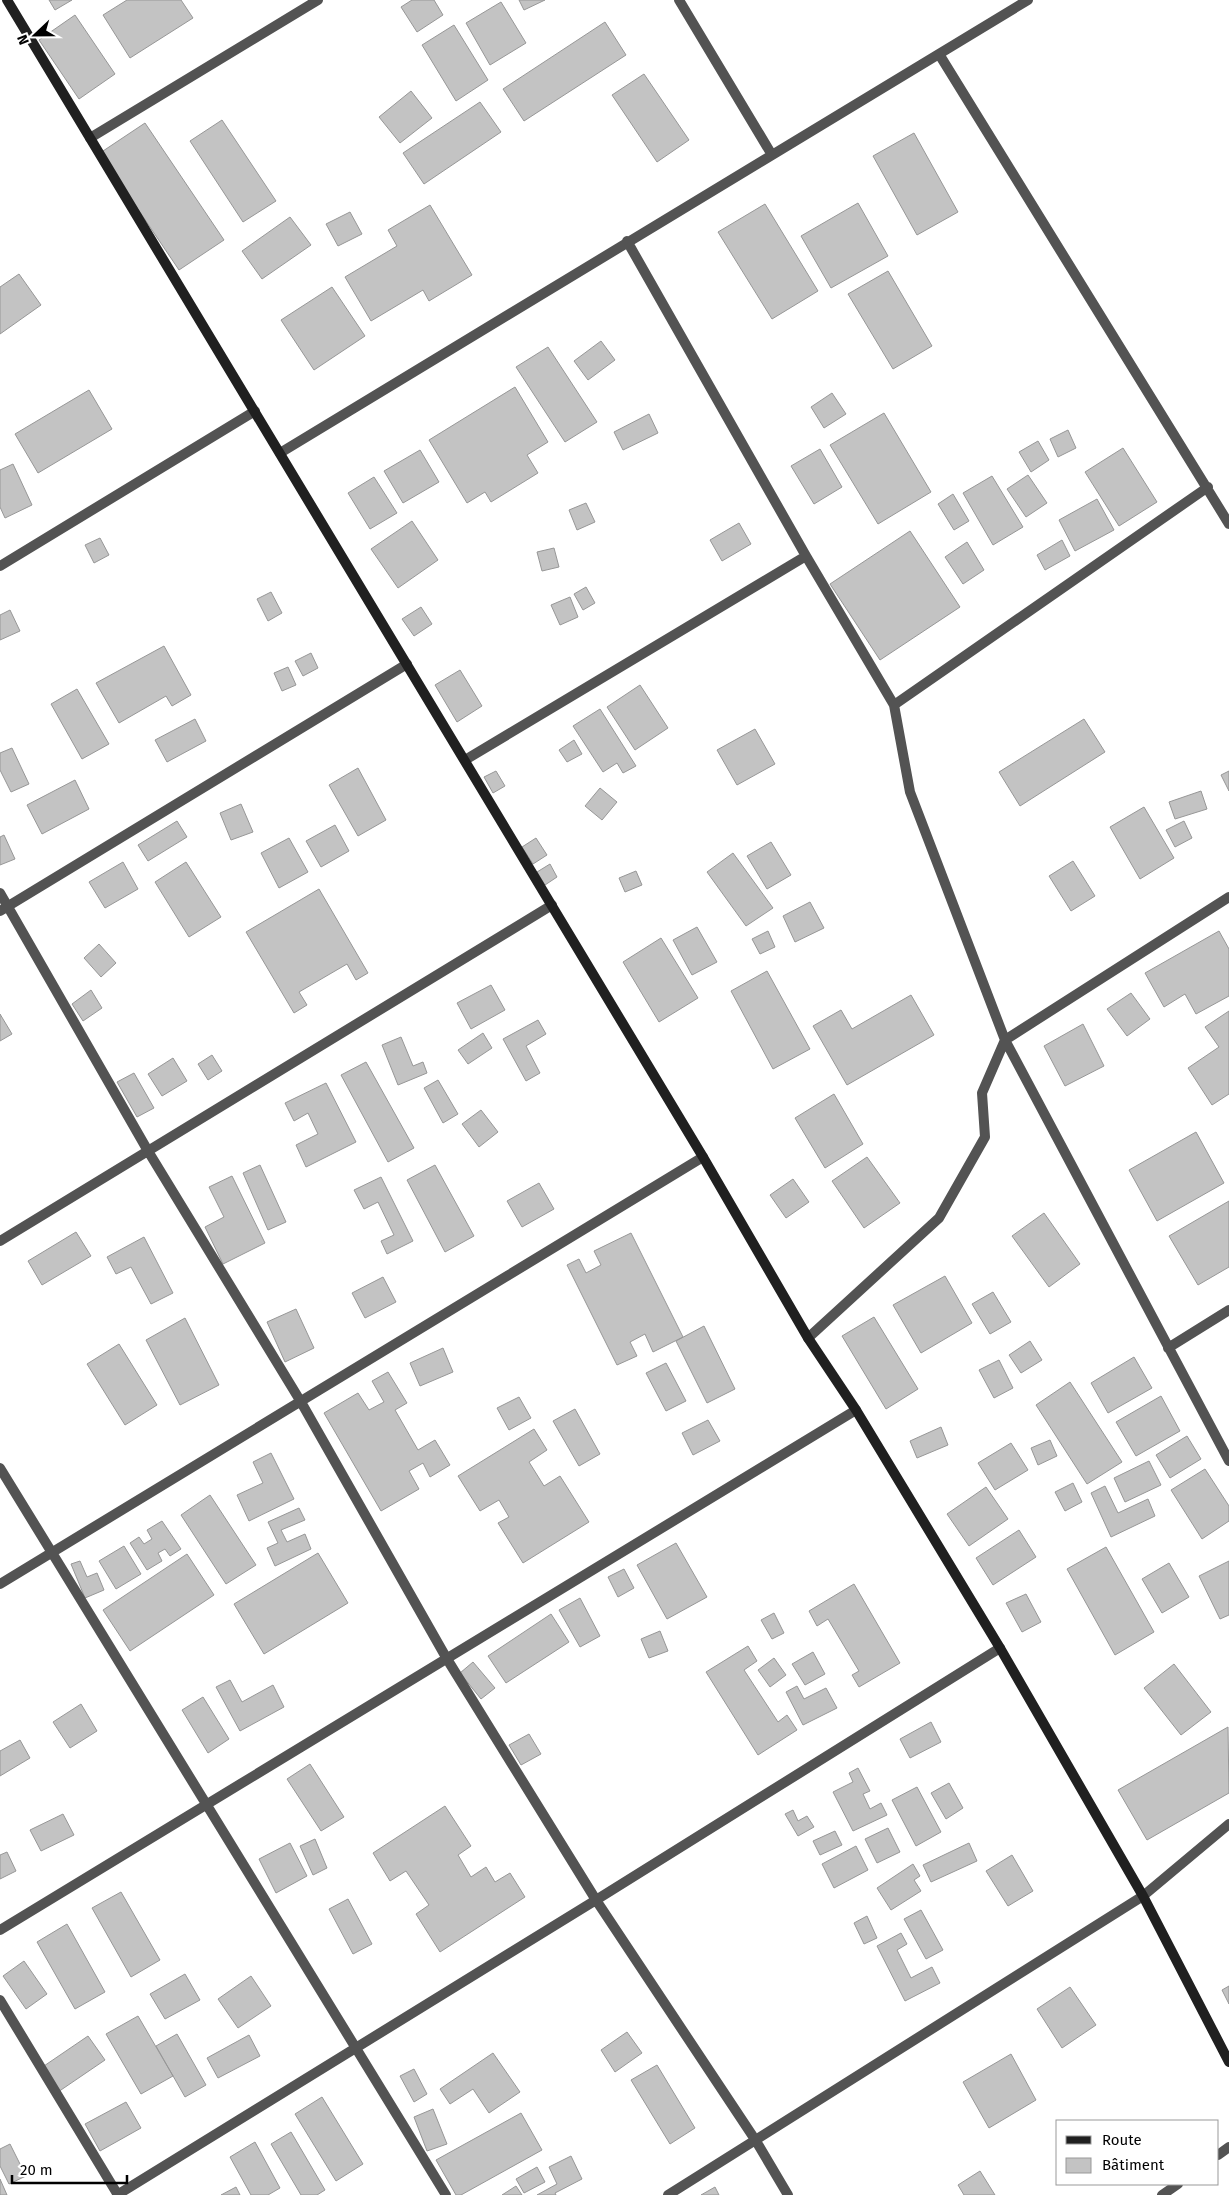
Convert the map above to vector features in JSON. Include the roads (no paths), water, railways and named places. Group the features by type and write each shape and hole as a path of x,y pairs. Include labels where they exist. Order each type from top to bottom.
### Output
{"main road":[{"path":"7,0 703,1157 808,1338 856,1410 1000,1648 1143,1896 1229,2062"}],"street":[{"path":"90,138 318,0"},
{"path":"679,0 772,155"},
{"path":"280,453 627,241 1028,0"},
{"path":"939,54 1208,487 1229,524"},
{"path":"627,241 806,556 894,705 910,792 1005,1040 1229,1460"},
{"path":"0,566 255,411"},
{"path":"894,705 1208,487"},
{"path":"465,760 806,556"},
{"path":"4,909 407,664"},
{"path":"0,892 4,909 148,1151 301,1402 447,1659 596,1900 756,2141 788,2195"},
{"path":"808,1338 939,1218 985,1136 982,1093 1005,1040 1229,897"},
{"path":"0,1241 552,905"},
{"path":"0,1584 703,1157"},
{"path":"1168,1348 1229,1310"},
{"path":"0,1930 856,1410"},
{"path":"0,1468 446,2195"},
{"path":"0,2000 117,2195 1000,1648"},
{"path":"668,2195 1143,1896 1229,1824"},
{"path":"1162,2195 1177,2185"}]}
